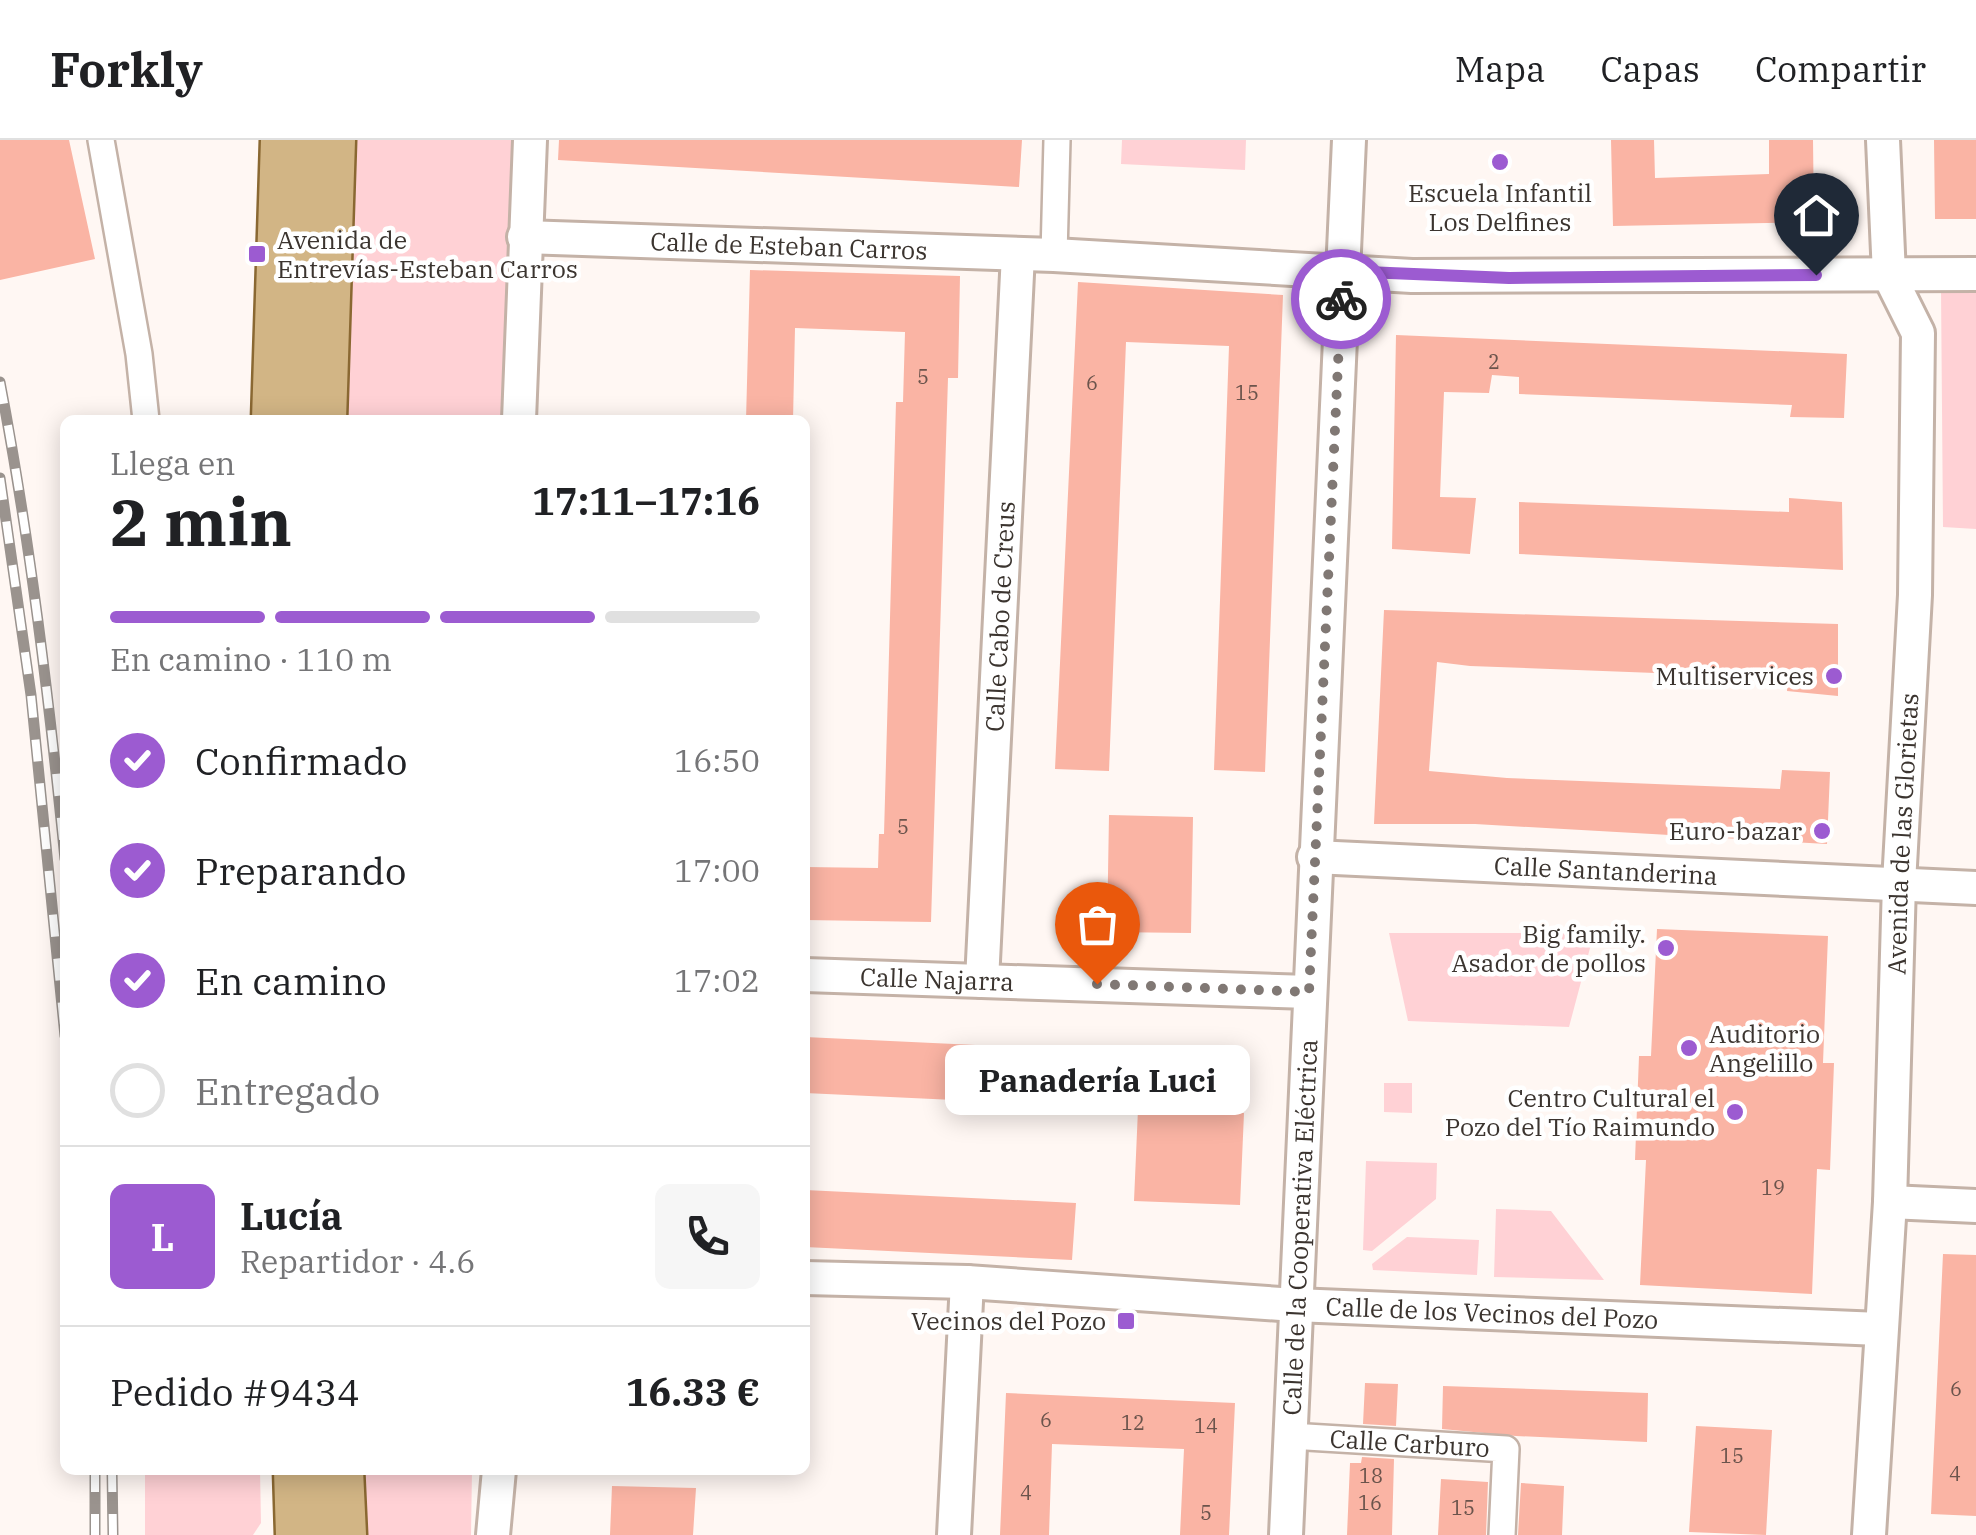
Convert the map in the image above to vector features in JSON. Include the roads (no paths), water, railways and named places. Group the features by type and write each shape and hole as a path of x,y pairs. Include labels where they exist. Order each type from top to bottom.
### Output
{"main road":[{"path":"277,415 286,140"},
{"path":"321,415 330,140"},
{"path":"299,1475 301,1535"},
{"path":"338,1475 341,1535"}],"street":[{"path":"101,140 139,354 145,415"},
{"path":"519,415 530,140"},
{"path":"1054,256 1057,140"},
{"name":"Calle de la Cooperativa Eléctrica","path":"1286,1535 1349,140"},
{"name":"Avenida de las Glorietas","path":"1869,1535 1890,1202 1899,883 1916,594 1918,333 1889,275 1883,140"},
{"name":"Calle de Esteban Carros","path":"524,238 1018,254 1509,278 1976,274"},
{"name":"Calle Cabo de Creus","path":"982,981 1018,254"},
{"name":"Calle Santanderina","path":"1314,858 1976,888"},
{"name":"Calle Najarra","path":"810,975 1309,992"},
{"path":"1890,1202 1976,1206"},
{"name":"Calle de los Vecinos del Pozo","path":"810,1278 968,1282 1296,1304 1880,1329"},
{"path":"954,1535 968,1282"},
{"name":"Calle Carburo","path":"1290,1436 1506,1449 1502,1535"},
{"path":"493,1535 499,1475"}],"railway":[{"path":"0,382 38,620 60,813"},
{"path":"0,478 31,695 60,986"},
{"path":"95,1475 95,1535"},
{"path":"112,1475 113,1535"}],"place":[{"name":"Escuela Infantil Los Delfines","path":"1500,162"},
{"name":"Avenida de Entrevías-Esteban Carros","path":"257,254"},
{"name":"Multiservices","path":"1834,676"},
{"name":"Euro-bazar","path":"1822,831"},
{"name":"Big family. Asador de pollos","path":"1666,948"},
{"name":"Panadería Luci","path":"1097,984"},
{"name":"Auditorio Angelillo","path":"1689,1048"},
{"name":"Centro Cultural el Pozo del Tío Raimundo","path":"1735,1112"},
{"name":"Vecinos del Pozo","path":"1126,1321"}]}
